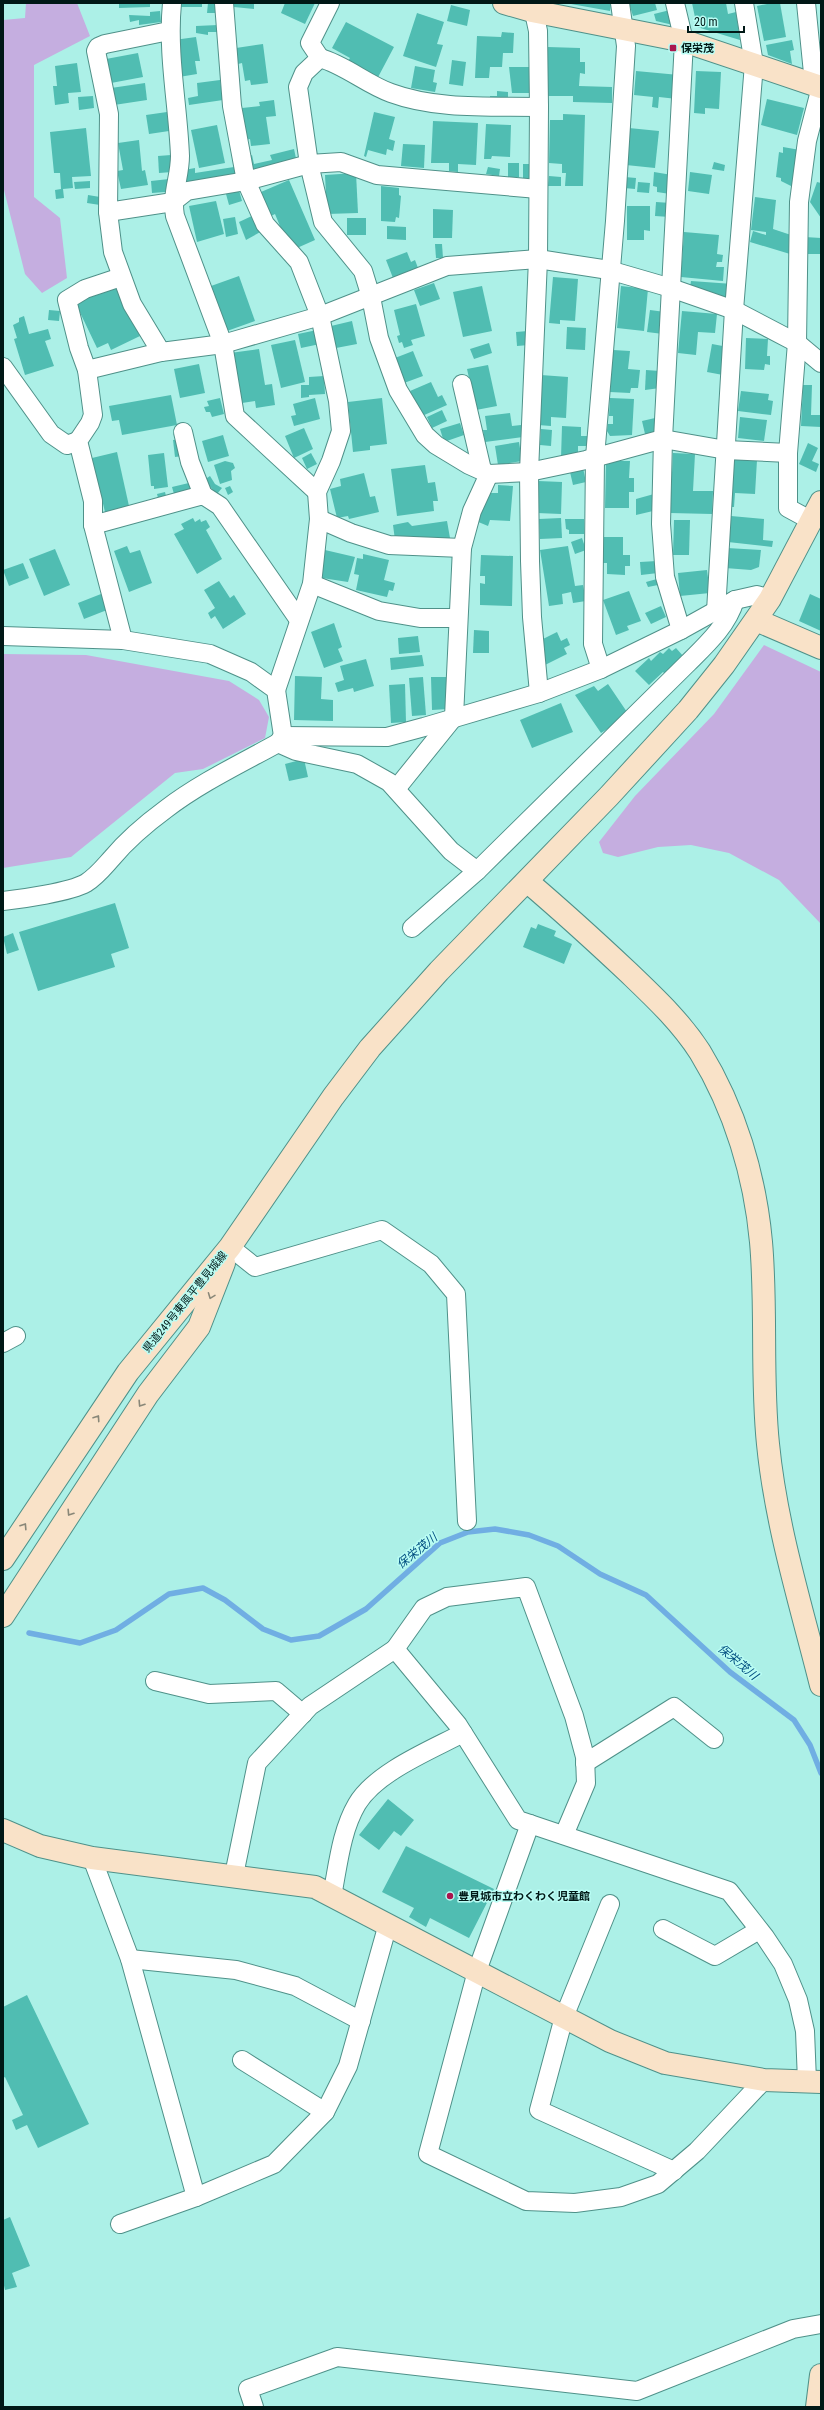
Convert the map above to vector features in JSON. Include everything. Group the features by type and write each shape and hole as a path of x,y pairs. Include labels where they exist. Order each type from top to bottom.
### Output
{"street":[{"path":"172,3 169,31 179,125 180,163 173,202 175,216 223,344 235,416 317,492"},
{"path":"224,3 232,106 246,181 264,224 299,262 320,316 338,401 342,431 332,461 317,492 319,519 312,584 276,690 280,740"},
{"path":"330,3 310,43 320,58 391,93 419,101 453,104 539,107"},
{"path":"504,3 532,7 684,41 818,86"},
{"path":"601,669 593,644 595,457 609,270 615,221 626,46 625,29 620,3"},
{"path":"675,3 684,41 672,288 662,439 661,524 665,577 681,630"},
{"path":"716,611 734,310 754,64 744,3"},
{"path":"467,1521 456,1294 431,1264 382,1230 255,1267 230,1247 329,1104 370,1048 439,971 528,882 688,710 756,620 770,599 818,511 788,508 788,453 797,343 799,202 807,141 818,86 813,73 806,3"},
{"path":"532,7 538,31 539,107 538,259 529,472 531,610 539,693"},
{"path":"161,352 132,304 121,276 112,244 108,212 109,114 96,51 98,47 105,44 169,31"},
{"path":"320,58 304,73 298,87 309,164 323,222 362,271 371,297 380,338 398,390 411,414 425,435 436,445 485,472 529,472 595,457 662,439 726,450 788,453"},
{"path":"108,212 173,202 187,191 246,181 309,164 341,162 377,175 538,189"},
{"path":"87,370 161,352 223,344 320,316 447,266 538,259 609,270 672,288 734,310 797,343 821,363"},
{"path":"3,367 51,434 67,445 78,441 90,423 93,415 87,370 79,348 67,300 85,289 121,276"},
{"path":"396,789 454,717 457,618 462,548 485,472 462,384"},
{"path":"183,432 190,462 203,495 220,506 299,620"},
{"path":"78,441 93,501 93,525 124,640"},
{"path":"93,525 203,495"},
{"path":"319,519 351,534 389,545 462,548"},
{"path":"312,584 379,612 420,618 457,618"},
{"path":"3,901 27,898 84,884 104,870 111,858 165,809 202,785 280,740 387,737 539,693 601,669 681,630 735,600 757,595 770,599"},
{"path":"412,928 477,871 688,663 720,629 732,610 735,600"},
{"path":"756,620 821,648"},
{"path":"3,636 124,640 210,654 251,672 276,690"},
{"path":"280,740 296,751 357,764 389,782 451,852 477,871"},
{"path":"528,882 667,1010 699,1052 715,1081 738,1133 753,1187 761,1243 764,1381 768,1445 781,1531 821,1685"},
{"name":"県道249号東風平豊見城線","path":"3,1559 128,1372 230,1247"},
{"name":"県道249号東風平豊見城線","path":"3,1616 148,1394 199,1327 230,1247"},
{"path":"234,1875 257,1763 310,1706 395,1649 424,1608 447,1597 526,1587 574,1716 585,1763 586,1783 564,1835"},
{"path":"3,1830 40,1846 92,1858 234,1875 315,1887 610,2041 665,2063 764,2080 814,2081 798,2000 783,1964 729,1891 518,1820 463,1733 395,1649"},
{"path":"154,1681 210,1694 276,1692 303,1714"},
{"path":"585,1763 674,1707 714,1739"},
{"path":"332,1896 345,1831 357,1803 378,1781 402,1764 463,1733"},
{"path":"530,1824 477,1971 428,2154 526,2201 575,2203 621,2197 658,2184 674,2171 697,2151 764,2080"},
{"path":"92,1858 130,1959 196,2197"},
{"path":"610,1904 564,2017 539,2110 674,2171"},
{"path":"120,2224 196,2197 274,2164 325,2112 348,2066 388,1924"},
{"path":"663,1929 715,1956 759,1930"},
{"path":"130,1959 236,1970 294,1986 361,2020"},
{"path":"242,2060 325,2112"},
{"path":"254,2407 248,2389 337,2357 637,2391 793,2329 821,2324"},
{"path":"817,2407 821,2375"}],"shaded area":[{"path":"26,3 77,3 90,36 34,65 34,197 60,218 67,278 42,293 25,274 3,186 3,20 25,18"},
{"path":"764,645 821,672 821,924 779,880 729,853 691,845 658,847 618,857 603,853 599,842 635,796 714,714"},
{"path":"3,654 86,655 229,681 259,700 269,717 265,738 203,769 175,773 71,857 3,868"}],"building":[{"path":"119,3 150,3 150,7 119,8"},
{"path":"181,3 202,3 202,7 181,7"},
{"path":"208,3 217,3 217,13 207,13"},
{"path":"234,3 254,3 254,9 234,7"},
{"path":"285,3 315,3 305,24 281,13"},
{"path":"629,3 655,3 657,10 633,16"},
{"path":"692,3 726,3 728,14 736,12 740,40 697,27"},
{"path":"780,3 786,37 764,41 757,6"},
{"path":"571,4 611,4 610,11"},
{"path":"451,5 470,10 467,26 447,21"},
{"path":"670,10 673,25 656,21 654,14"},
{"path":"160,11 161,22 139,25 139,20 130,22 129,15 150,16 150,12"},
{"path":"417,13 444,22 437,44 443,45 436,67 403,56"},
{"path":"346,22 394,47 376,81 348,61 350,58 332,48"},
{"path":"218,25 219,32 208,32 208,35 196,33 196,26"},
{"path":"502,32 514,33 513,53 503,53 502,67 490,67 489,78 475,78 477,36 501,37"},
{"path":"196,37 200,61 195,61 197,74 179,77 174,40"},
{"path":"792,40 794,50 790,51 792,64 768,55 766,45"},
{"path":"263,44 268,83 251,85 250,80 245,81 242,63 238,64 236,48"},
{"path":"548,47 580,48 580,62 585,62 585,74 580,73 579,86 612,87 612,103 573,102 573,96 547,96"},
{"path":"138,53 143,77 111,83 106,59"},
{"path":"452,60 466,62 463,86 449,84"},
{"path":"77,63 81,92 68,93 69,103 55,105 53,86 57,86 55,66"},
{"path":"415,66 435,70 433,82 437,83 435,92 411,88"},
{"path":"509,67 530,67 530,93 512,93"},
{"path":"636,71 679,75 677,99 659,97 658,108 652,107 653,97 634,95"},
{"path":"696,71 721,72 719,109 705,108 705,114 694,113"},
{"path":"220,80 223,100 189,105 188,98 198,96 197,83"},
{"path":"145,83 147,100 114,105 111,88"},
{"path":"497,91 508,92 508,101 490,101 490,96 497,96"},
{"path":"93,96 94,108 79,110 78,97"},
{"path":"767,99 804,108 797,135 761,125"},
{"path":"274,100 276,116 266,117 270,144 251,146 250,139 246,140 242,108 260,106 259,102"},
{"path":"167,112 169,131 149,134 146,115"},
{"path":"374,112 395,117 389,139 395,141 393,151 387,149 386,155 368,150 366,157 364,156"},
{"path":"563,114 585,115 583,186 565,186 566,173 562,173 562,164 549,163 550,120 563,120"},
{"path":"433,121 478,123 476,165 458,164 458,172 449,171 449,163 431,163"},
{"path":"486,124 511,125 510,157 492,156 491,159 484,159"},
{"path":"217,125 225,163 199,168 191,130"},
{"path":"86,128 91,176 72,177 73,188 63,189 64,198 56,199 55,190 61,189 60,173 54,173 50,132"},
{"path":"629,128 659,131 655,168 626,165"},
{"path":"139,140 142,171 145,170 148,185 121,189 117,171 123,170 118,143"},
{"path":"403,144 425,145 424,168 401,166"},
{"path":"783,147 800,150 795,188 781,181 781,178 776,177 779,152 783,153"},
{"path":"294,149 297,163 251,175 247,157 252,155 254,164 272,160 270,155"},
{"path":"171,155 172,172 159,173 158,156"},
{"path":"714,162 725,165 724,171 712,169"},
{"path":"508,163 519,163 519,177 508,177"},
{"path":"523,164 534,164 533,179 523,179"},
{"path":"234,167 236,179 187,186 184,170 195,168 195,173"},
{"path":"488,167 500,169 499,176 486,174"},
{"path":"654,172 672,175 670,194 657,192 657,187 653,186"},
{"path":"690,172 712,175 709,194 688,191"},
{"path":"356,173 358,213 327,214 325,175"},
{"path":"549,176 561,177 561,186 548,186"},
{"path":"625,177 636,178 635,189 624,188"},
{"path":"169,179 165,192 152,193 151,181"},
{"path":"289,180 315,240 297,248 282,231 275,214 271,216 261,192"},
{"path":"90,181 90,188 75,189 74,182"},
{"path":"638,182 650,183 649,193 637,192"},
{"path":"817,182 821,183 821,218 810,202"},
{"path":"381,186 399,188 399,195 401,196 399,218 396,217 395,222 381,221"},
{"path":"239,190 242,201 229,205 226,194"},
{"path":"88,195 100,197 100,205 87,203"},
{"path":"755,197 776,200 773,229 791,235 790,254 750,242 753,231 766,235 766,232 751,230"},
{"path":"216,201 224,234 197,242 189,206"},
{"path":"656,202 671,203 670,217 655,216"},
{"path":"627,206 650,206 650,231 644,230 644,240 627,240"},
{"path":"433,209 453,210 452,238 433,238"},
{"path":"254,215 262,231 246,240 239,222"},
{"path":"235,217 238,234 226,237 223,219"},
{"path":"347,218 366,218 366,235 347,235"},
{"path":"387,226 406,227 406,240 387,239"},
{"path":"684,232 719,235 717,254 723,255 722,262 717,262 716,267 724,267 723,281 681,277"},
{"path":"805,237 821,238 821,254 805,254"},
{"path":"435,244 442,244 443,258 436,258"},
{"path":"407,252 411,262 415,260 418,268 393,278 386,260"},
{"path":"239,276 255,321 227,331 211,286"},
{"path":"553,277 578,279 575,321 560,320 560,324 549,323"},
{"path":"691,281 733,284 726,299 690,287"},
{"path":"434,283 440,299 420,306 414,290"},
{"path":"114,284 140,336 111,350 108,343 97,348 75,302"},
{"path":"482,286 492,331 463,337 453,292"},
{"path":"621,286 648,289 644,331 617,328"},
{"path":"416,304 425,336 411,340 413,345 404,348 402,342 399,343 397,336 400,335 394,310"},
{"path":"49,310 60,311 59,321 48,320"},
{"path":"650,310 665,312 663,334 647,332"},
{"path":"682,311 717,314 715,333 698,332 696,355 678,353"},
{"path":"24,316 29,334 48,329 51,339 45,341 54,366 25,375 14,339 17,338 13,325 19,322 19,318"},
{"path":"352,321 357,344 336,348 331,326"},
{"path":"567,327 586,328 585,350 566,349"},
{"path":"317,330 320,344 301,348 298,334"},
{"path":"528,331 529,345 517,346 516,332"},
{"path":"746,338 768,339 767,356 770,356 770,365 765,364 764,370 745,369"},
{"path":"295,340 305,382 281,388 271,345"},
{"path":"489,343 492,353 474,359 470,349"},
{"path":"712,344 728,347 723,375 707,372"},
{"path":"259,349 265,385 272,384 275,405 256,408 255,401 242,403 240,390 236,391 230,353"},
{"path":"613,350 630,351 628,369 640,370 638,388 631,388 630,393 610,392"},
{"path":"413,351 423,376 404,383 395,358"},
{"path":"199,364 205,393 180,398 174,369"},
{"path":"488,365 497,406 476,410 467,369"},
{"path":"646,370 660,371 660,388 645,390"},
{"path":"541,375 568,377 566,418 551,417 551,426 538,425"},
{"path":"324,376 325,394 309,395 309,397 301,398 301,385 309,385 309,377"},
{"path":"431,382 438,397 442,395 447,405 422,416 410,391"},
{"path":"803,385 812,385 811,415 821,415 821,427 801,426"},
{"path":"741,391 769,394 768,400 773,401 771,415 738,411"},
{"path":"171,395 177,425 122,435 119,420 112,421 109,406"},
{"path":"220,398 224,414 212,417 210,412 206,412 204,407 209,406 207,401"},
{"path":"315,398 320,419 294,426 291,416 296,415 293,404"},
{"path":"382,398 387,444 370,446 370,450 353,452 348,402"},
{"path":"610,398 634,399 632,435 610,436 607,431 608,424 613,424 613,416 609,416"},
{"path":"442,410 447,421 432,428 427,417"},
{"path":"510,413 512,426 521,425 523,437 485,442 483,430 487,430 485,416"},
{"path":"740,417 767,420 764,441 738,438"},
{"path":"655,418 657,431 645,434 642,421"},
{"path":"460,423 464,435 444,442 440,429"},
{"path":"562,426 581,427 581,436 587,436 587,446 578,446 578,454 561,458"},
{"path":"304,428 313,449 294,458 285,436"},
{"path":"541,429 552,430 551,446 540,445"},
{"path":"223,435 229,456 208,462 202,441"},
{"path":"180,439 183,456 175,457 173,440"},
{"path":"519,442 522,461 498,465 495,446"},
{"path":"808,443 818,448 812,461 819,464 816,472 799,464"},
{"path":"117,452 129,506 105,512 92,458"},
{"path":"164,453 168,487 154,489 154,486 151,486 148,455"},
{"path":"311,453 317,464 307,469 302,458"},
{"path":"673,453 695,454 693,491 713,491 712,514 670,513"},
{"path":"733,458 757,460 755,494 735,493 734,507 728,507"},
{"path":"225,461 233,463 235,468 231,471 232,480 220,484 214,465"},
{"path":"606,461 630,461 629,478 634,478 634,492 629,492 629,508 605,508"},
{"path":"425,465 428,483 435,482 438,501 433,501 434,511 397,516 391,469"},
{"path":"583,468 586,482 573,485 570,472"},
{"path":"364,473 370,497 375,496 379,512 349,519 348,516 337,518 330,489 341,486 340,479"},
{"path":"210,476 215,484 222,488 217,494 204,480"},
{"path":"538,481 562,482 561,514 537,513"},
{"path":"193,482 196,492 159,502 157,494 165,492 166,496 174,494 172,487"},
{"path":"498,485 513,486 510,521 490,520 488,526 476,521 487,493 498,493"},
{"path":"230,486 233,492 228,495 225,488"},
{"path":"654,494 653,511 636,515 636,499"},
{"path":"731,516 764,519 763,540 773,541 772,547 728,542"},
{"path":"193,518 195,522 200,519 201,522 206,520 210,527 206,530 222,559 197,574 174,534 184,529 181,524"},
{"path":"561,518 562,538 540,539 539,519"},
{"path":"565,519 584,519 584,534 569,534 569,530 566,529"},
{"path":"674,520 690,520 689,555 673,555"},
{"path":"447,521 450,538 422,541 395,540 393,525 408,522 412,526"},
{"path":"603,537 623,537 623,555 630,555 630,566 625,566 625,575 607,574 607,563 603,563"},
{"path":"582,538 586,550 575,554 571,542"},
{"path":"127,546 130,553 140,550 152,583 129,592 114,551"},
{"path":"568,546 575,586 583,585 586,601 573,603 571,592 562,594 563,604 549,606 540,550"},
{"path":"727,548 761,550 759,567 751,570 725,568"},
{"path":"55,549 70,585 44,596 29,559"},
{"path":"325,550 355,557 348,582 322,578 323,574 319,573"},
{"path":"363,554 389,560 384,580 395,583 393,591 389,590 387,597 356,590 359,575 354,574 357,558 363,559"},
{"path":"481,555 513,556 512,606 480,605 480,583 485,584 485,576 480,576"},
{"path":"657,561 658,573 641,575 640,562"},
{"path":"23,563 29,578 9,586 3,570"},
{"path":"707,570 710,593 680,596 678,573"},
{"path":"657,579 658,585 648,587 646,582"},
{"path":"219,581 230,598 234,595 246,614 223,629 215,616 211,619 208,613 215,608 204,590"},
{"path":"629,591 641,621 627,626 629,630 616,635 603,600"},
{"path":"101,594 107,610 84,619 78,603"},
{"path":"810,594 821,599 821,631 799,621"},
{"path":"661,606 666,617 651,624 645,613"},
{"path":"334,623 342,647 338,649 343,661 324,668 311,632"},
{"path":"474,630 489,631 489,653 473,653"},
{"path":"557,632 561,641 567,638 570,645 564,648 567,654 545,665 539,652 545,649 541,640"},
{"path":"418,636 420,652 399,654 398,638"},
{"path":"669,648 672,651 676,648 684,657 665,674 663,672 649,685 635,671 649,658 651,661 660,652 663,654"},
{"path":"422,655 424,666 391,670 390,658"},
{"path":"366,659 374,686 354,692 353,688 338,692 335,683 344,680 340,666"},
{"path":"295,676 322,677 321,699 333,700 333,721 294,720"},
{"path":"423,677 426,715 412,716 409,678"},
{"path":"431,677 446,677 448,709 432,710"},
{"path":"405,684 406,722 391,723 389,685"},
{"path":"608,684 629,715 601,733 575,695 594,686 598,691"},
{"path":"561,703 573,732 532,748 520,720"},
{"path":"304,759 308,777 289,781 285,764"},
{"path":"115,903 129,948 111,954 115,967 38,991 19,932"},
{"path":"538,924 556,931 554,936 572,944 564,964 523,947 531,927 536,929"},
{"path":"13,933 19,950 7,954 3,937"},
{"path":"388,1799 414,1820 401,1836 394,1831 379,1850 359,1835"},
{"path":"406,1846 494,1889 469,1938 430,1918 426,1927 409,1917 414,1908 382,1892"},
{"path":"27,1995 89,2124 38,2148 27,2125 16,2130 12,2120 23,2115 5,2077 3,2078 3,2007"},
{"path":"10,2217 30,2266 12,2273 17,2287 5,2290 3,2281 3,2220"}],"waterway":[{"name":"保栄茂川","path":"29,1633 80,1643 116,1630 169,1594 203,1588 225,1600 263,1629 291,1640 319,1636 366,1609 440,1543 468,1532 495,1529 529,1535 558,1546 600,1574 646,1595 730,1672 794,1720 810,1745 821,1773"}],"place":[{"name":"保栄茂","path":"673,48"},
{"name":"豊見城市立わくわく児童館","path":"450,1896"}]}
